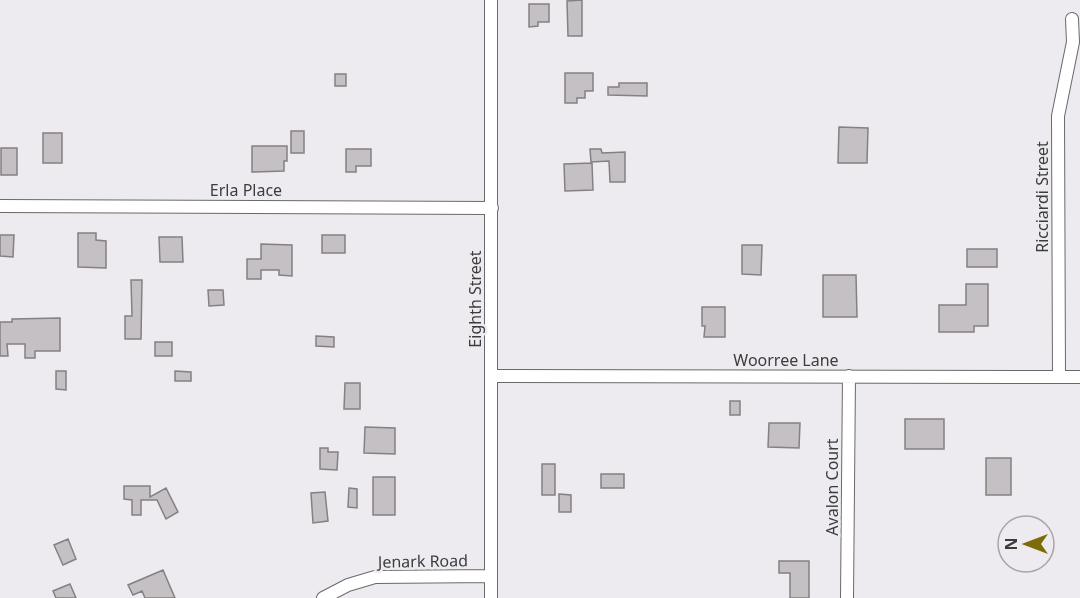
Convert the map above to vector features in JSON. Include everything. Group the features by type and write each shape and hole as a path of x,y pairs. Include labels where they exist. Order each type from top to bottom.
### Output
{"street":[{"name":"Eighth Street","path":"491,598 492,0"},
{"name":"Ricciardi Street","path":"1059,377 1058,116 1073,42 1072,19"},
{"name":"Erla Place","path":"0,206 492,208"},
{"name":"Woorree Lane","path":"492,375 1080,377"},
{"name":"Avalon Court","path":"848,598 849,376"},
{"name":"Jenark Road","path":"323,598 348,585 375,578 491,576"}],"building":[{"path":"582,0 582,36 568,36 567,1"},
{"path":"529,4 549,4 549,22 538,22 538,26 529,27"},
{"path":"565,73 593,73 593,91 585,91 585,98 577,98 577,103 565,103"},
{"path":"335,74 346,74 346,86 335,86"},
{"path":"619,83 647,83 647,96 608,95 608,87 619,87"},
{"path":"839,127 868,128 867,163 838,163"},
{"path":"291,131 304,131 304,153 291,153"},
{"path":"43,133 62,133 62,163 43,163"},
{"path":"252,146 287,146 284,171 252,172"},
{"path":"1,148 17,148 17,175 1,175"},
{"path":"346,149 371,149 371,166 356,166 356,172 346,172"},
{"path":"590,149 601,149 602,153 625,152 625,182 610,182 609,161 591,162"},
{"path":"592,163 593,190 565,191 564,164"},
{"path":"78,233 96,233 96,240 106,241 106,268 78,267"},
{"path":"0,235 14,235 13,257 0,256"},
{"path":"322,235 345,235 345,253 322,253"},
{"path":"159,237 182,237 183,262 160,262"},
{"path":"261,244 292,245 292,276 279,275 279,270 261,270 261,279 247,279 247,259 261,259"},
{"path":"742,245 762,245 761,275 742,274"},
{"path":"967,249 997,249 997,267 967,267"},
{"path":"823,275 856,275 857,317 823,317"},
{"path":"131,280 142,280 141,339 125,339 125,316 132,316"},
{"path":"966,284 988,284 988,326 974,326 974,332 939,332 939,305 966,305"},
{"path":"208,290 223,290 224,305 209,306"},
{"path":"702,307 725,307 725,337 704,337"},
{"path":"60,318 60,351 35,351 35,358 25,358 25,344 7,344 8,356 0,356 0,322 12,322 12,319"},
{"path":"316,336 334,337 334,347 316,346"},
{"path":"155,342 172,342 172,356 155,356"},
{"path":"56,371 66,371 66,390 56,389"},
{"path":"175,371 191,372 191,381 175,381"},
{"path":"345,383 360,383 360,409 344,409"},
{"path":"730,401 740,401 740,415 730,415"},
{"path":"905,419 944,419 944,449 905,449"},
{"path":"769,423 800,423 799,448 768,447"},
{"path":"365,427 395,428 395,454 364,453"},
{"path":"320,448 328,448 328,452 338,452 337,470 320,469"},
{"path":"986,458 1011,458 1011,495 986,495"},
{"path":"542,464 555,464 555,495 542,495"},
{"path":"601,474 624,474 624,488 601,488"},
{"path":"373,477 395,477 395,515 373,515"},
{"path":"124,486 150,486 150,497 166,488 178,512 166,519 157,500 141,500 141,515 132,515 132,500 124,499"},
{"path":"349,488 357,489 357,508 348,507"},
{"path":"325,492 328,521 313,523 311,493"},
{"path":"559,494 571,495 571,512 559,512"},
{"path":"68,539 76,559 63,565 54,545"},
{"path":"779,561 809,561 809,598 790,598 790,573 779,573"},
{"path":"163,570 175,598 145,598 142,591 133,595 128,585"},
{"path":"70,584 76,598 56,598 53,591"}]}
